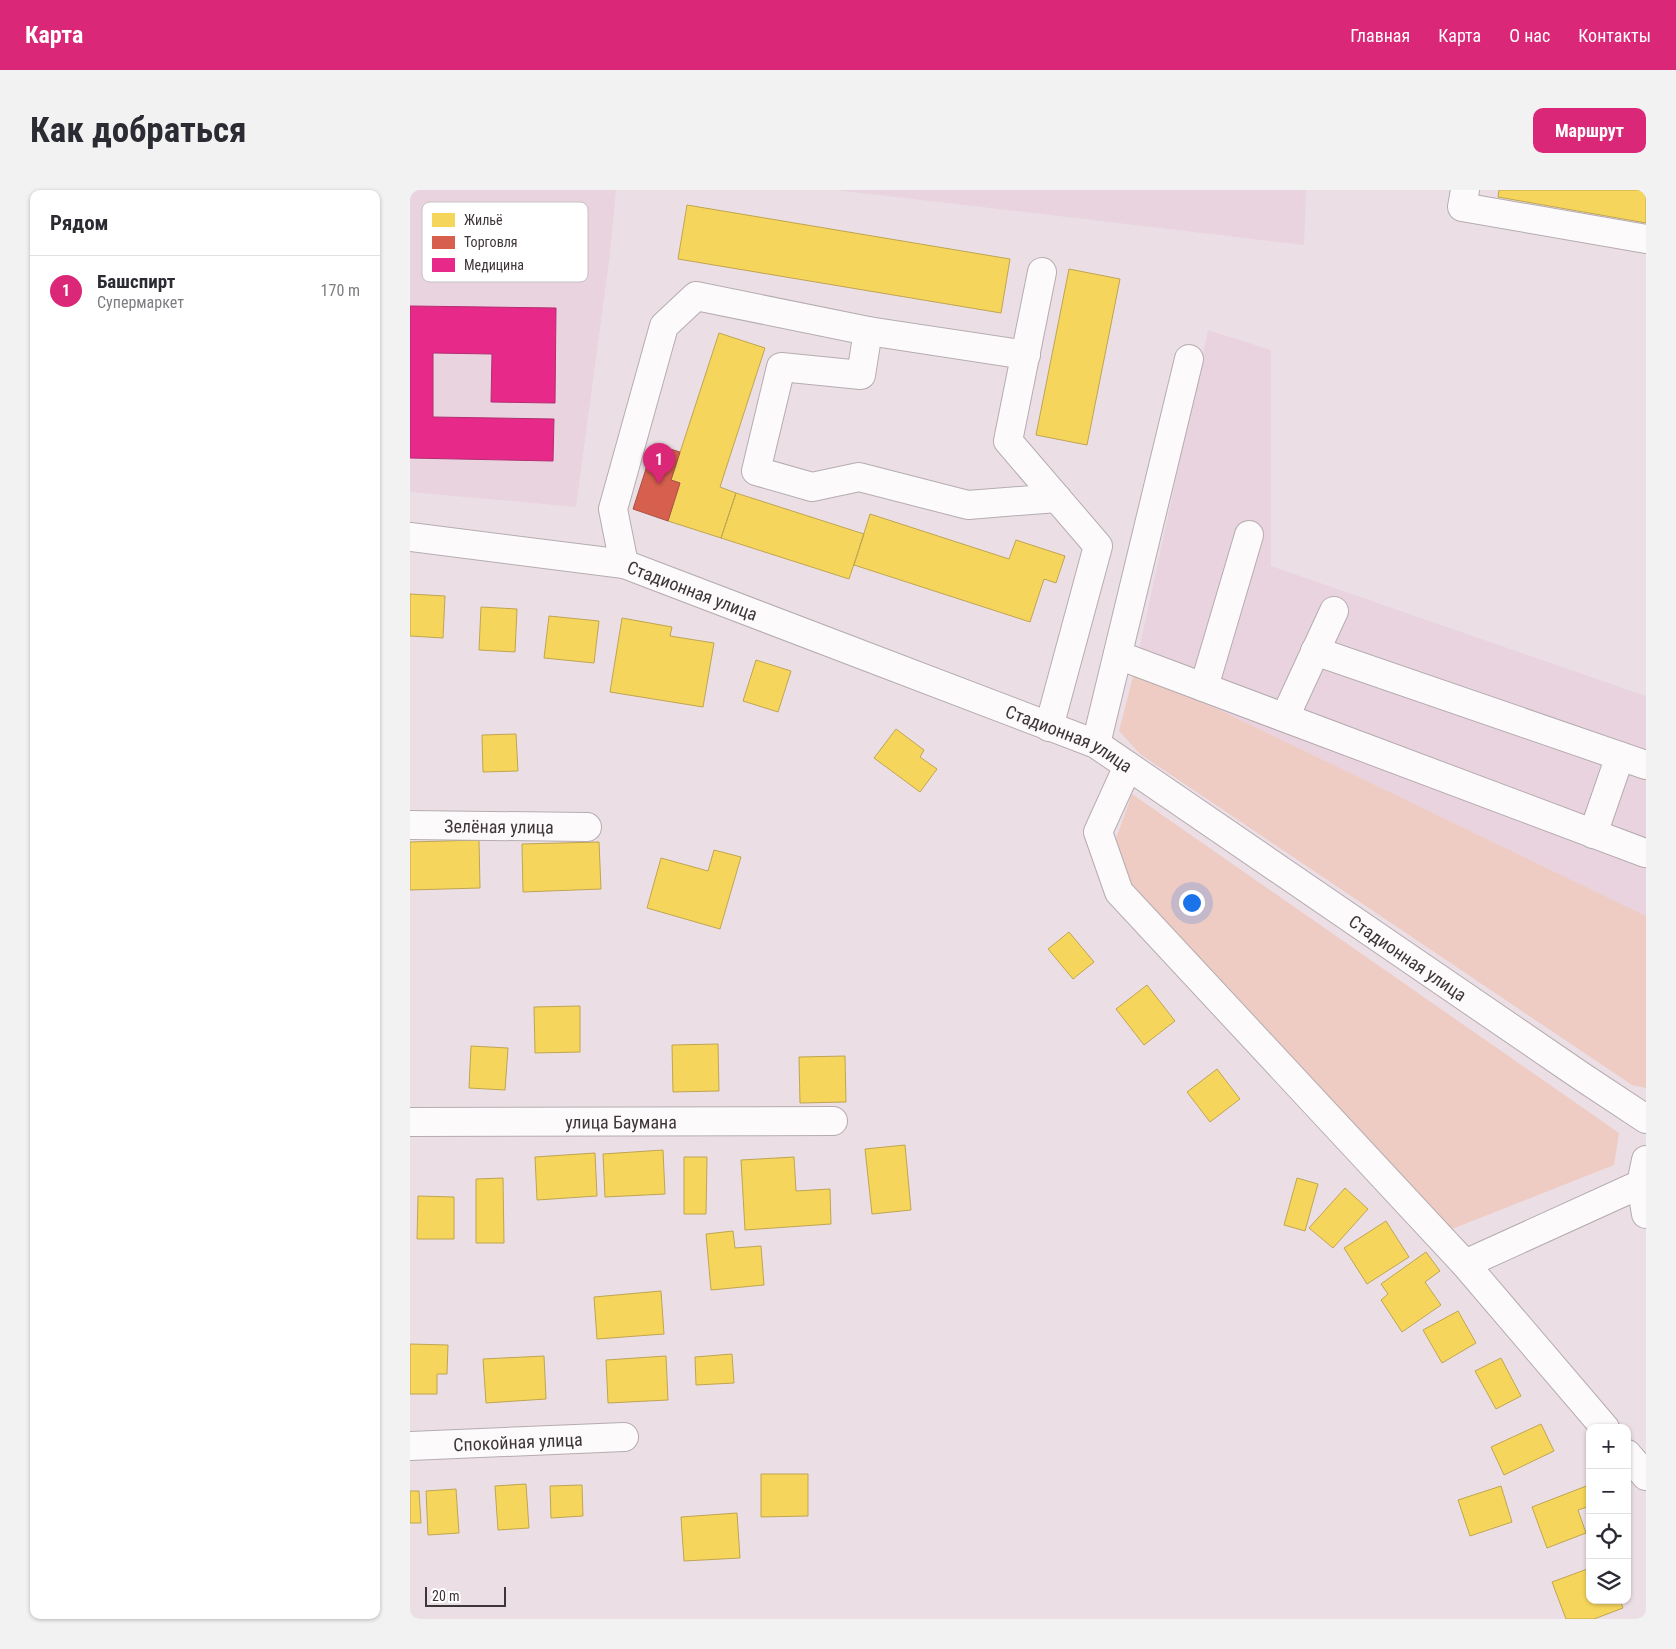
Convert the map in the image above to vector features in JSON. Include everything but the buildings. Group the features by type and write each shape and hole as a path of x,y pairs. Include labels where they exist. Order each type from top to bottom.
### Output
{"street":[{"path":"1465,190 1462,207 1646,239"},
{"path":"1042,272 1008,441 1098,546 1049,727"},
{"path":"624,564 613,509 664,326 696,296 868,331 1026,355"},
{"path":"868,331 861,375 781,367 756,471 812,487 859,477 968,505 1057,498"},
{"path":"1096,744 1189,359"},
{"path":"1204,687 1249,535"},
{"name":"Стадионная улица","path":"410,538 624,564 1096,744 1580,1076 1646,1119"},
{"path":"1285,717 1334,611"},
{"path":"1315,651 1646,765"},
{"path":"1118,655 1644,853"},
{"path":"1593,834 1620,756"},
{"path":"1128,766 1098,832 1119,892 1465,1264 1602,1424"},
{"name":"Зелёная улица","path":"410,824 587,827"},
{"name":"улица Баумана","path":"410,1122 833,1121"},
{"path":"1465,1264 1644,1172 1646,1214"},
{"name":"Спокойная улица","path":"410,1446 624,1437"},
{"path":"1631,1459 1646,1476"}],"shaded area":[{"path":"410,190 616,190 610,254 576,507 410,492"},
{"path":"835,190 1306,190 1304,245 930,201"},
{"path":"1208,330 1271,350 1271,566 1646,696 1646,916 1135,669"},
{"path":"1135,669 1646,916 1646,1088 1632,1085 1140,754 1119,731"},
{"path":"1132,794 1619,1133 1614,1165 1452,1229 1132,887 1114,844"}],"place":[{"name":"Башспирт","path":"659,484"}]}
